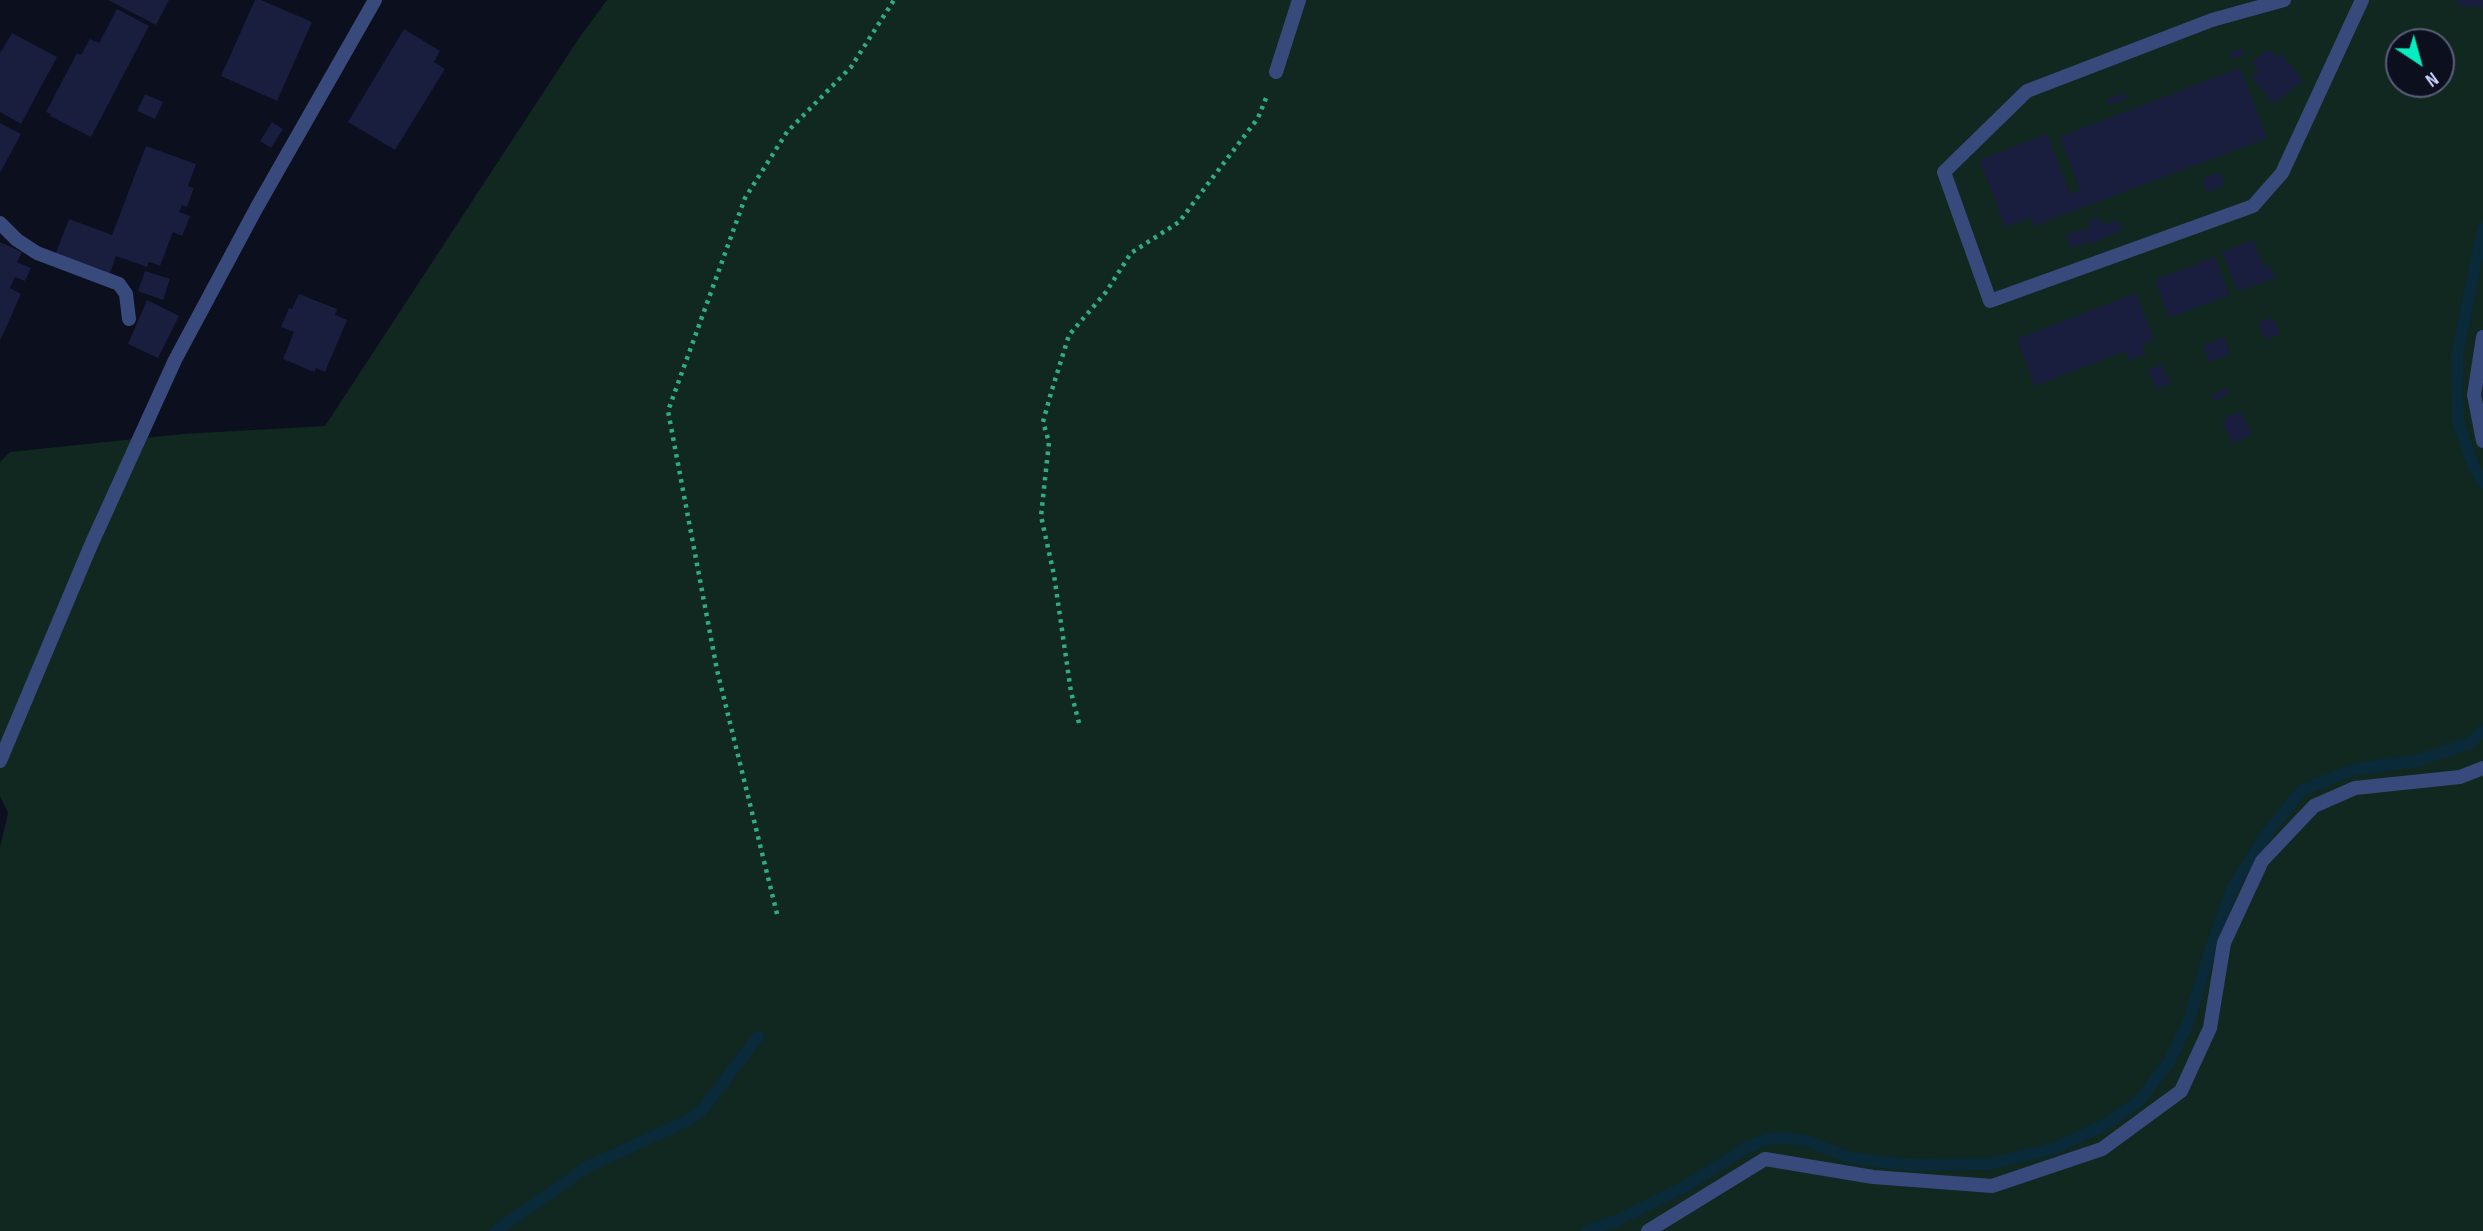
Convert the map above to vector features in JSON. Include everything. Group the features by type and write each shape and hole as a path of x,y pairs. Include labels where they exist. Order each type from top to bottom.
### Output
{"street":[{"path":"0,761 91,545 175,360 257,207 375,0"},
{"path":"1276,72 1299,0"},
{"path":"2284,0 2212,20 2027,91 1944,172 1990,301 2253,206 2281,173 2362,0"},
{"path":"0,223 16,240 37,253 119,284 126,294 130,319"},
{"path":"2483,337 2474,395 2483,441"},
{"path":"1647,1231 1765,1159 1873,1177 1992,1186 2102,1149 2181,1091 2210,1028 2224,943 2262,860 2314,806 2355,788 2459,777 2483,768"}],"path":[{"path":"776,914 717,670 668,411 745,198 787,132 851,67 894,0"},
{"path":"1079,723 1071,691 1059,601 1041,516 1049,442 1043,422 1051,393 1069,335 1106,292 1131,253 1179,222 1187,212 1258,118 1276,72"}],"green space":[{"path":"607,0 2483,0 2483,1231 0,1231 0,847 8,813 0,796 0,462 10,452 183,434 325,426 579,38"}],"building":[{"path":"108,0 169,0 156,25"},
{"path":"255,0 261,0 312,22 277,101 221,76"},
{"path":"2458,0 2483,0 2483,7 2457,6"},
{"path":"117,9 149,26 91,137 46,112 77,53 81,55 90,39 99,43"},
{"path":"404,29 440,51 434,62 445,69 395,150 348,122"},
{"path":"12,33 57,57 21,124 0,112 0,53"},
{"path":"2242,48 2244,55 2232,59 2230,52"},
{"path":"2269,49 2276,58 2281,53 2303,81 2273,104 2251,76 2259,71 2252,62"},
{"path":"2240,68 2267,138 2052,219 2049,210 2051,220 2034,226 2030,217 2005,227 1980,160 2047,134 2070,194 2080,190 2060,137"},
{"path":"2125,93 2127,99 2109,105 2107,99"},
{"path":"145,94 163,102 155,119 137,111"},
{"path":"272,122 283,129 271,148 260,141"},
{"path":"0,123 21,134 0,173"},
{"path":"146,146 196,164 188,186 194,188 187,207 182,205 179,212 190,216 182,236 173,232 160,266 149,262 147,267 116,256 110,273 56,253 69,219 112,235"},
{"path":"2220,172 2225,185 2207,192 2202,179"},
{"path":"2098,217 2099,222 2104,220 2106,225 2118,220 2122,230 2091,244 2086,231 2089,243 2070,247 2066,234 2090,228 2088,220"},
{"path":"2253,240 2264,268 2270,265 2275,278 2238,291 2222,252"},
{"path":"0,242 22,252 17,262 31,268 25,281 15,277 10,288 21,294 0,341"},
{"path":"2215,257 2229,295 2169,318 2155,280"},
{"path":"145,271 170,279 163,300 138,291"},
{"path":"2136,293 2154,340 2142,345 2145,354 2129,361 2125,351 2035,386 2017,339"},
{"path":"299,294 337,309 335,315 347,320 325,372 316,368 314,372 283,359 294,332 281,327"},
{"path":"147,300 179,316 158,358 128,344"},
{"path":"2272,317 2280,334 2266,340 2258,323"},
{"path":"2224,337 2230,354 2209,362 2203,346"},
{"path":"2162,364 2170,384 2156,389 2148,370"},
{"path":"2226,388 2229,394 2215,401 2212,395"},
{"path":"2241,411 2252,434 2233,444 2222,420"}],"waterway":[{"path":"2483,229 2457,355 2458,422 2473,465 2483,482"},
{"path":"1587,1231 1618,1220 1686,1186 1744,1149 1768,1139 1807,1141 1850,1158 1914,1165 1990,1164 2055,1148 2105,1125 2139,1101 2169,1062 2188,1023 2232,889 2268,832 2302,790 2355,769 2416,761 2470,743 2483,731"},
{"path":"496,1231 587,1167 689,1120 702,1110 758,1037"}]}
